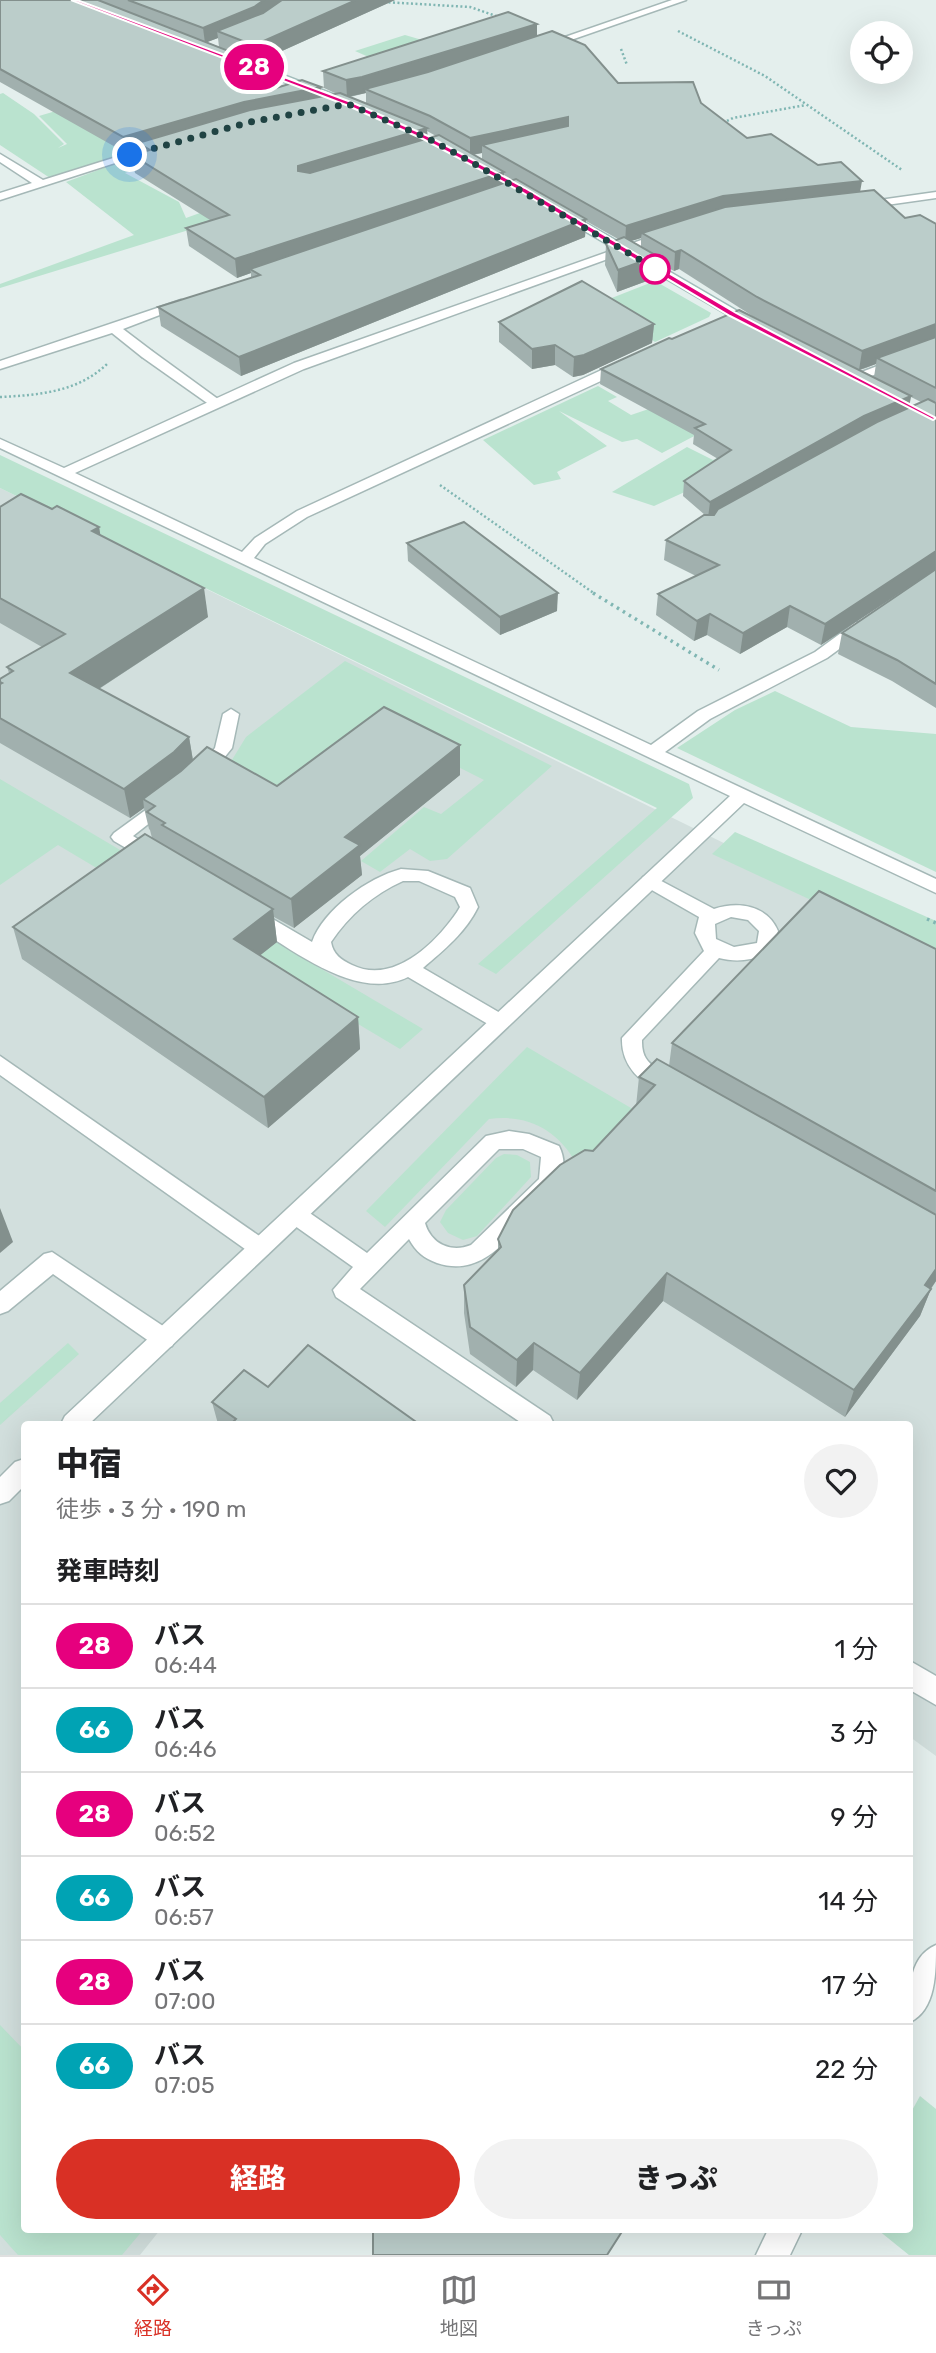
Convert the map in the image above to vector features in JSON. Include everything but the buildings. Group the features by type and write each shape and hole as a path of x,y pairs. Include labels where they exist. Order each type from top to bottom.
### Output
{"street":[{"path":"526,52 681,0"},
{"path":"230,58 348,104"},
{"path":"329,107 362,105"},
{"path":"0,197 179,141"},
{"path":"0,157 41,184"},
{"path":"847,207 936,195"},
{"path":"554,209 727,317 771,333"},
{"path":"64,473 299,366 677,233"},
{"path":"0,365 118,332 198,299"},
{"path":"118,332 215,402"},
{"path":"857,376 936,348"},
{"path":"243,561 260,541 280,527 634,360"},
{"path":"0,443 243,561 936,887"},
{"path":"652,753 704,715 821,655 873,617"},
{"path":"167,865 120,836 211,768 224,748 230,731 231,714"},
{"path":"76,1421 742,795"},
{"path":"239,908 335,965 354,976 390,979 411,970 463,921 469,907 463,893 450,885 421,875 401,875 389,879 333,921 321,941 323,954 335,965"},
{"path":"650,881 712,916"},
{"path":"731,910 752,914 766,925 769,933 764,947 747,955 716,950 704,936 706,922 712,916 731,910"},
{"path":"687,1096 640,1069 630,1052 632,1038 716,950"},
{"path":"411,970 500,1022"},
{"path":"0,1064 260,1248"},
{"path":"414,1221 416,1235 426,1249 445,1258 476,1254 547,1187 554,1165 551,1152 529,1139 511,1138 493,1142 369,1265 345,1290 538,1421"},
{"path":"296,1214 369,1265"},
{"path":"0,1304 52,1261 164,1339"},
{"path":"0,1493 21,1473"},
{"path":"913,1676 936,1692"},
{"path":"913,2002 936,1960"},
{"path":"772,2255 784,2233"}],"path":[{"path":"374,2 470,7 500,18"},
{"path":"643,12 765,76 904,171"},
{"path":"720,124 733,118 807,105"},
{"path":"0,397 41,394 89,378 104,368 118,332"},
{"path":"412,463 585,588 754,690"}],"shaded area":[{"path":"0,488 936,947 936,1756 913,1739 913,1421 21,1421 21,2233 158,2233 140,2255 0,2255"}],"green space":[{"path":"405,35 453,49 380,62 355,51"},
{"path":"3,93 34,114 64,144 58,148 67,144 39,116 116,93 143,147 50,178 0,145 0,94"},
{"path":"136,156 150,164 125,173 179,202 186,218 211,209 216,219 192,229 0,288 0,284 134,235 66,182"},
{"path":"655,281 711,313 709,317 655,342 599,303"},
{"path":"598,386 617,397 608,401 631,415 684,397 719,423 662,453 637,439 622,442 559,411 607,446 557,472 561,479 534,485 483,440"},
{"path":"750,441 700,485 654,506 612,492 687,447 713,460"},
{"path":"0,455 689,784 693,798 496,974 478,964 657,808 0,488"},
{"path":"345,661 552,766 447,859 430,861 410,849 380,872 361,861 424,807 441,814 484,780 387,731 286,805 224,773 246,737"},
{"path":"775,691 851,727 936,734 936,872 677,748 735,710"},
{"path":"0,779 423,1029 400,1049 58,845 0,885"},
{"path":"735,832 936,921 936,958 712,854"},
{"path":"527,1047 764,1186 576,1163 560,1141 540,1126 503,1118 489,1119 385,1227 366,1211"},
{"path":"504,1154 517,1155 530,1162 531,1177 477,1236 463,1240 448,1233 440,1222 446,1210 496,1158"},
{"path":"68,1343 79,1354 0,1425 0,1403"},
{"path":"0,2025 21,2047 21,2233 140,2233 122,2255 18,2255 0,2235"},
{"path":"920,2096 936,2109 936,2255 909,2255 882,2233 913,2233 913,2109"}],"bus line":[{"name":"28","path":"75,0 348,104 425,137 522,190 733,314 936,418"}],"route":[{"path":"130,155 250,122 348,104 425,137 468,160 661,272 655,269"}]}
